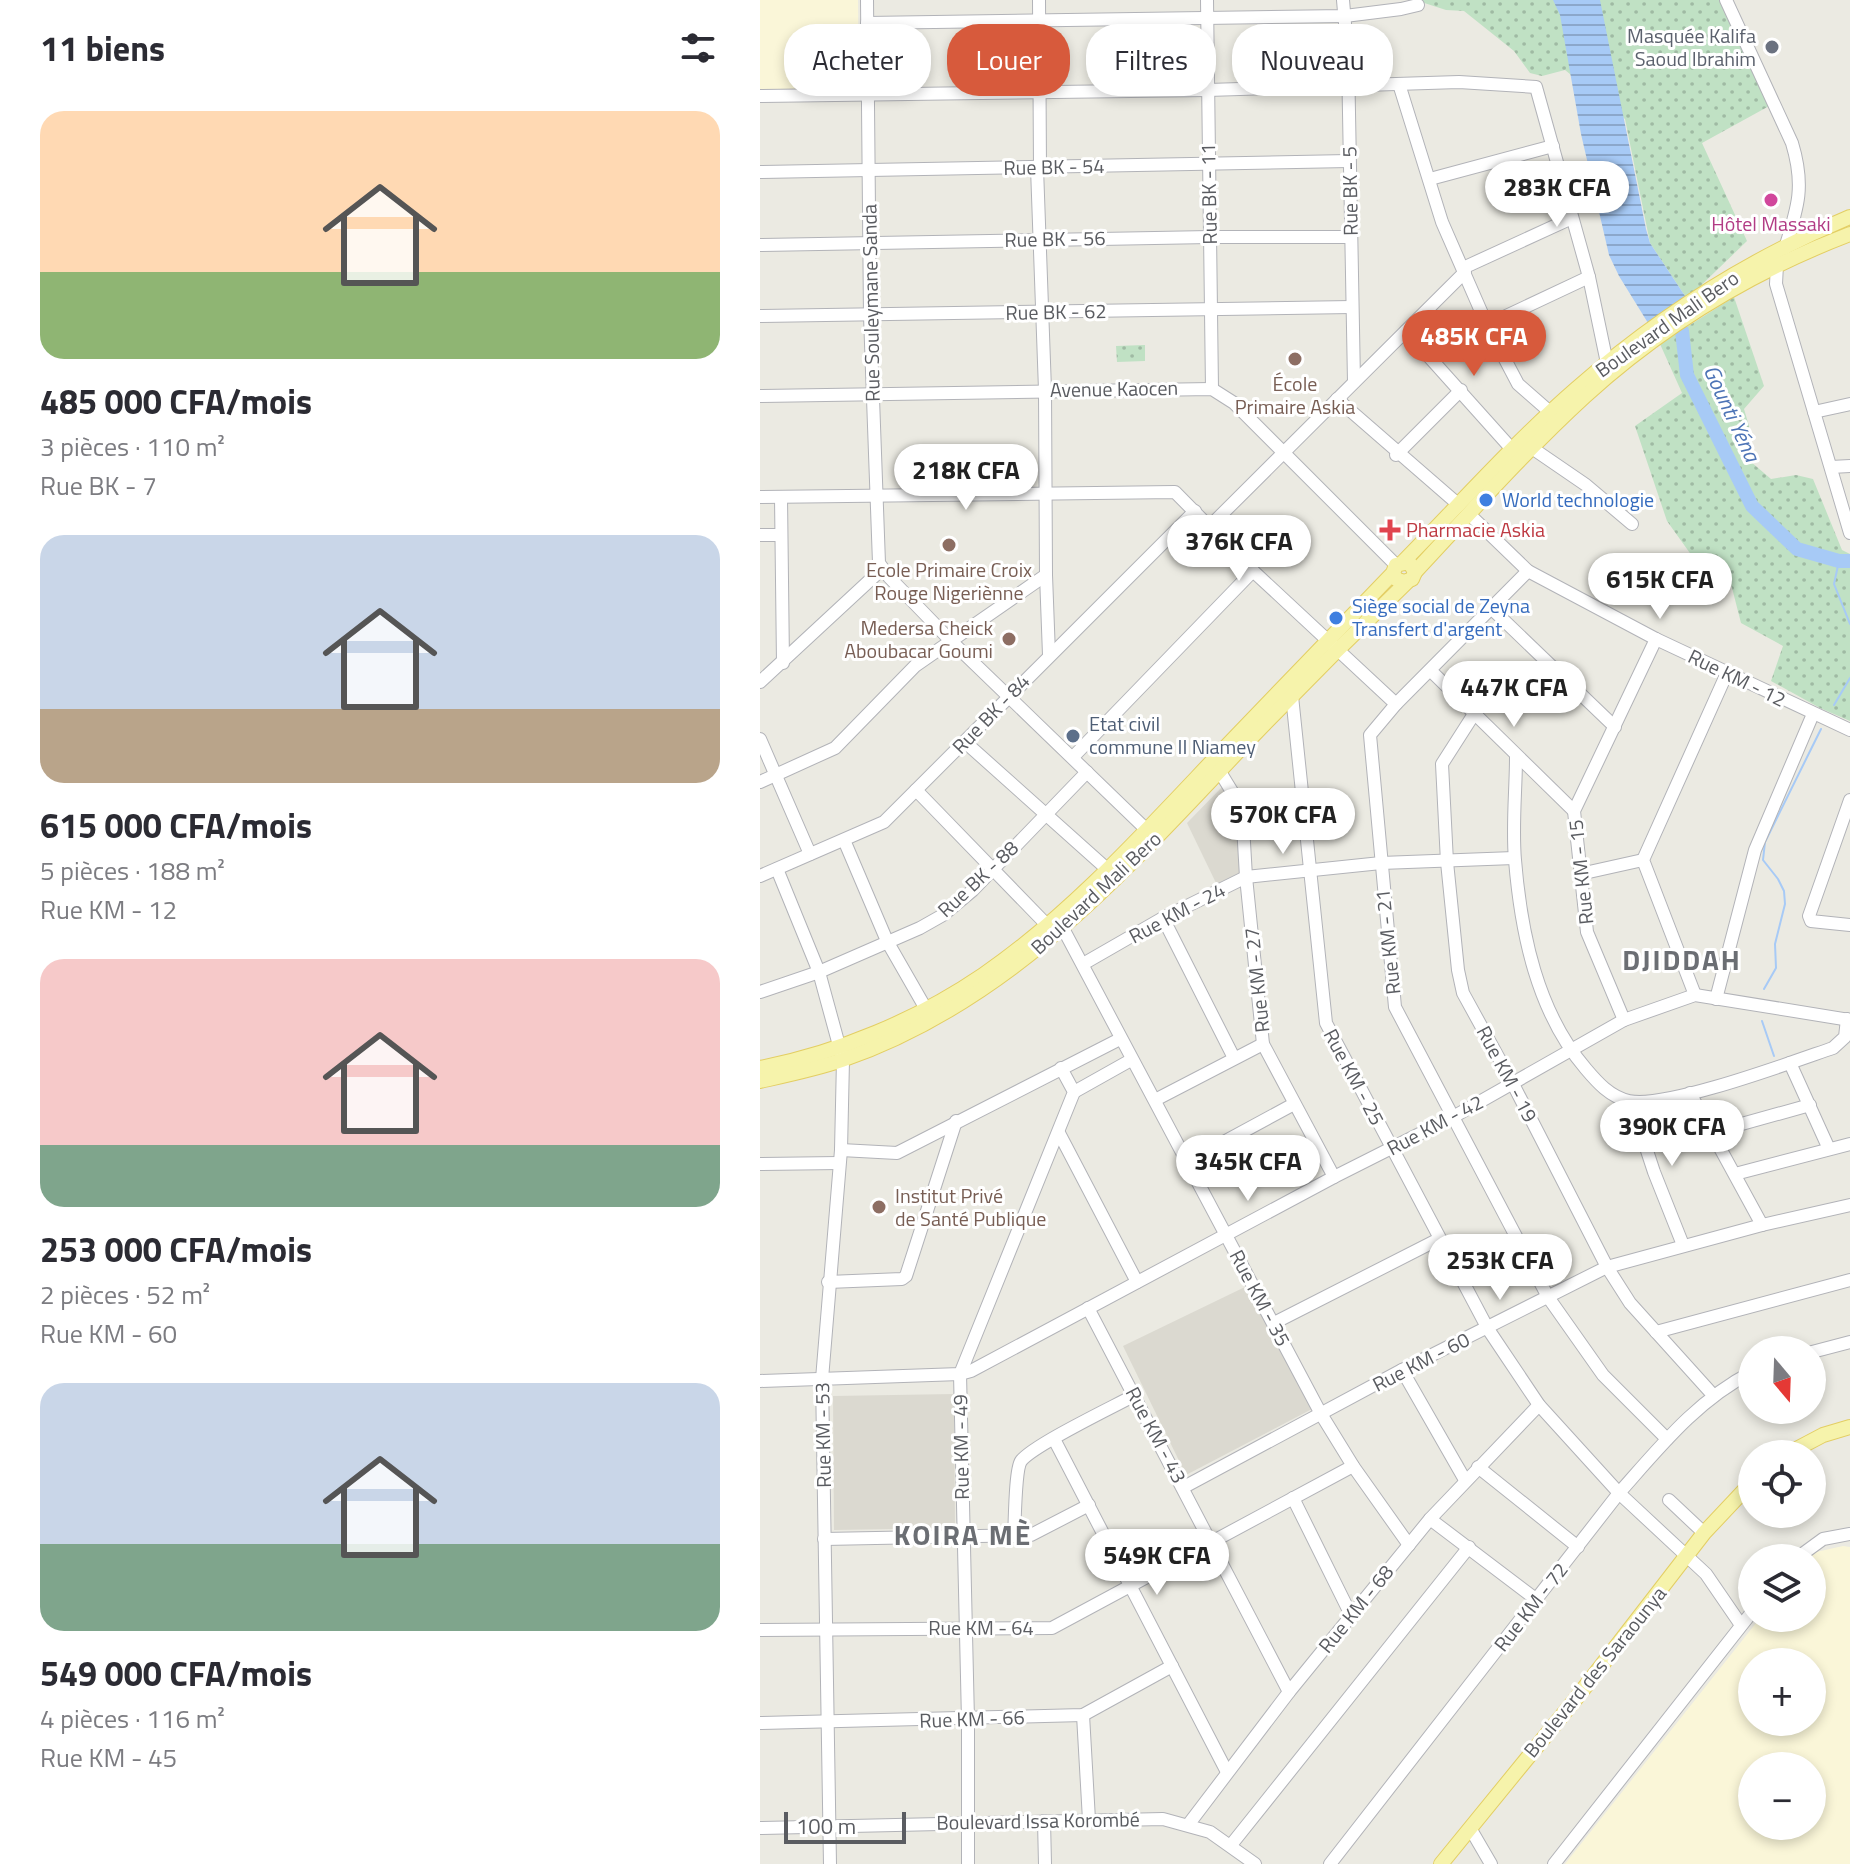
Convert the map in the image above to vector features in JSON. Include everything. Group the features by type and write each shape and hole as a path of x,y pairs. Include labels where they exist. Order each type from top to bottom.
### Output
{"main road":[{"name":"Boulevard Mali Bero","path":"1521,452 1550,412 1607,363 1683,314 1742,270 1850,217"},
{"name":"Boulevard Mali Bero","path":"1683,314 1777,265 1850,234"},
{"name":"Boulevard Mali Bero","path":"1257,723 1292,696 1398,566 1464,510 1521,452 1668,324"},
{"name":"Boulevard Mali Bero","path":"760,1081 924,1024 971,998 1016,967 1107,869 1151,834 1333,645 1411,577 1464,510"},
{"path":"1398,566 1398,581 1411,577"},
{"name":"Boulevard Mali Bero","path":"760,1068 842,1053 982,976 1056,923 1220,772 1242,739"},
{"path":"1814,1440 1850,1427"},
{"name":"Boulevard des Saraounya","path":"1441,1864 1578,1696 1704,1533 1738,1497"}],"street":[{"name":"Rue Souleymane Sanda","path":"867,0 867,23"},
{"path":"1039,0 1039,21"},
{"name":"Rue BK - 11","path":"1207,0 1207,24"},
{"name":"Rue BK - 5","path":"1343,0 1345,24"},
{"path":"1726,0 1798,163 1801,188 1799,206 1785,248"},
{"path":"867,23 1345,16 1418,5"},
{"path":"1393,84 1459,82 1536,87 1589,277 1607,363"},
{"path":"1399,84 1442,222 1487,325 1518,384 1550,412"},
{"path":"760,96 784,95"},
{"name":"Rue Souleymane Sanda","path":"869,96 871,394 877,556 882,569"},
{"path":"1039,96 1049,655"},
{"name":"Rue BK - 11","path":"1208,96 1212,389"},
{"name":"Rue BK - 5","path":"1348,96 1354,382"},
{"path":"1430,179 1553,146"},
{"name":"Rue BK - 54","path":"760,172 1349,161"},
{"path":"1209,527 1464,270 1572,218"},
{"name":"Rue BK - 56","path":"760,245 1351,237"},
{"path":"1777,265 1776,284 1850,533"},
{"path":"1763,273 1776,284"},
{"path":"1487,325 1589,277"},
{"name":"Rue BK - 62","path":"760,316 1352,307"},
{"path":"1406,331 1521,452 1586,485 1632,524"},
{"path":"1212,389 1234,403 1398,566"},
{"name":"Avenue Kaocen","path":"760,396 1212,389"},
{"path":"1398,453 1461,390"},
{"name":"Rue KM - 12","path":"1337,399 1464,510 1528,571 1656,639 1850,730"},
{"path":"1814,412 1850,404"},
{"path":"1831,467 1850,466"},
{"path":"760,497 1169,491 1180,495 1253,571 1396,704"},
{"path":"781,497 783,663"},
{"name":"Rue BK - 84","path":"760,876 884,822 1195,511"},
{"path":"760,535 781,535"},
{"path":"760,682 882,569 950,640 1151,834"},
{"path":"1073,757 1253,571"},
{"name":"Rue KM - 21","path":"1528,571 1396,704 1370,735 1394,1003 1548,1297 1603,1375 1667,1439"},
{"path":"760,782 835,748 896,683 950,640 1046,575"},
{"path":"1492,609 1615,727"},
{"name":"Rue KM - 15","path":"1624,1020 1587,932 1574,811 1656,639"},
{"path":"1431,671 1574,811"},
{"path":"1516,757 1514,858 1533,973 1571,1052 1599,1084 1616,1097 1631,1102 1690,1093 1833,1048 1845,1037 1849,1019 1695,995 1643,860 1727,673"},
{"name":"Rue KM - 25","path":"1292,696 1324,1017 1488,1329 1539,1405 1619,1493 1706,1574 1738,1621"},
{"name":"Rue KM - 19","path":"1474,714 1442,764 1447,862 1460,982 1607,1267 1630,1303 1713,1395"},
{"path":"1716,999 1755,850 1813,714"},
{"path":"760,739 810,854"},
{"path":"965,742 1047,812 1107,869"},
{"name":"Rue BK - 88","path":"760,992 819,972 943,915 992,870 1087,772"},
{"name":"Rue KM - 27","path":"1220,772 1242,808 1263,1044 1334,1177"},
{"name":"Rue KM - 35","path":"916,790 992,870 1056,923 1083,964 1131,1060 1321,1414 1353,1466 1409,1545"},
{"path":"1850,800 1845,832 1809,916 1811,921 1850,925"},
{"path":"844,840 887,941 926,1009"},
{"name":"Rue KM - 24","path":"1083,964 1163,918 1246,877 1381,863 1514,858"},
{"path":"1580,874 1643,860"},
{"name":"Rue KM - 53","path":"777,869 819,972 842,1053 840,1156 822,1379 830,1864"},
{"path":"1163,918 1234,1058"},
{"name":"Rue KM - 42","path":"760,1381 960,1374 978,1368 1334,1177 1453,1117 1624,1020 1695,995"},
{"path":"760,1164 897,1153 1120,1039"},
{"path":"1155,1100 1263,1044"},
{"path":"1061,1068 1074,1092 1131,1060"},
{"path":"1790,1063 1829,1149"},
{"name":"Rue KM - 49","path":"968,1864 967,1627 960,1374 1074,1092"},
{"path":"1690,1093 1762,1225"},
{"path":"1631,1102 1683,1245"},
{"path":"1187,1162 1294,1104"},
{"path":"1713,1132 1810,1105"},
{"path":"828,1282 902,1279 906,1276 956,1121"},
{"path":"1059,1133 1137,1282"},
{"path":"1735,1174 1850,1144"},
{"name":"Rue KM - 60","path":"1184,1487 1402,1370 1607,1267 1683,1245 1850,1205"},
{"path":"1274,1323 1439,1239"},
{"path":"1656,1332 1850,1280"},
{"name":"Rue KM - 43","path":"1088,1308 1289,1692"},
{"path":"1826,1348 1850,1342"},
{"path":"1402,1370 1465,1480"},
{"name":"Rue KM - 72","path":"1330,1864 1619,1493 1667,1439 1713,1395 1738,1380"},
{"path":"1014,1536 1022,1460 1135,1395"},
{"name":"Rue KM - 68","path":"1188,1825 1289,1692 1430,1519 1539,1405"},
{"path":"1054,1439 1227,1772"},
{"name":"Rue KM - 64","path":"760,1630 1052,1628 1353,1466"},
{"path":"1478,1467 1578,1547"},
{"path":"1293,1498 1351,1615"},
{"path":"1669,1500 1704,1533"},
{"path":"824,1539 1014,1536 1040,1531 1089,1505"},
{"path":"1430,1519 1537,1600"},
{"path":"1816,1544 1823,1539 1850,1534"},
{"path":"1231,1845 1469,1547"},
{"path":"1554,1864 1738,1629"},
{"name":"Rue KM - 66","path":"760,1723 1083,1715 1172,1666"},
{"path":"1083,1715 1089,1820"},
{"name":"Boulevard Issa Korombé","path":"760,1828 1163,1819 1210,1832 1255,1864"},
{"path":"1044,1821 1045,1864"},
{"path":"1470,1828 1491,1864"}],"shaded area":[{"path":"760,0 858,0 858,24 784,24 784,90 760,90"},
{"path":"1225,784 1240,806 1244,871 1217,885 1187,823"},
{"path":"1247,1286 1312,1409 1186,1475 1123,1346"},
{"path":"954,1394 955,1528 834,1530 833,1396"},
{"path":"1850,1547 1850,1864 1565,1864 1749,1632 1826,1632 1826,1550"}],"green space":[{"path":"1415,0 1723,0 1771,105 1702,143 1747,241 1687,299 1650,243 1625,119 1565,70 1542,76 1530,73 1514,51 1464,11 1446,10"},
{"path":"1734,297 1764,386 1744,409 1749,426 1743,455 1771,479 1796,475 1813,479 1842,550 1850,554 1850,721 1771,681 1783,646 1741,623 1731,584 1697,563 1667,521 1635,426 1682,393 1660,344"},
{"path":"1145,345 1145,361 1117,362 1116,346"}],"water":[{"path":"1553,0 1600,0 1650,243 1687,299 1648,323 1609,255 1581,134 1560,15"}],"waterway":[{"name":"Gounti Yéna","path":"1670,315 1682,331 1687,375 1752,506 1797,549 1839,561 1850,561"},
{"path":"1839,561 1834,584 1850,624"},
{"path":"1834,705 1850,678"},
{"path":"1764,989 1776,968 1775,944 1785,904 1784,891 1763,860 1765,842 1821,729"},
{"path":"1762,1021 1774,1056"}],"place":[{"name":"Masquée Kalifa Saoud Ibrahim","path":"1772,47"},
{"name":"Hôtel Massaki","path":"1771,200"},
{"name":"École Primaire Askia","path":"1295,359"},
{"name":"World technologie","path":"1486,500"},
{"name":"Pharmacie Askia","path":"1390,530"},
{"name":"Ecole Primaire Croix Rouge Nigeriènne","path":"949,545"},
{"name":"Siège social de Zeyna Transfert d'argent","path":"1336,618"},
{"name":"Medersa Cheick Aboubacar Goumi","path":"1009,639"},
{"name":"Etat civil commune II Niamey","path":"1073,736"},
{"name":"Institut Privé de Santé Publique","path":"879,1207"}],"district":[{"name":"DJIDDAH","path":"1682,960"},
{"name":"KOIRA MÈ","path":"963,1535"}]}
